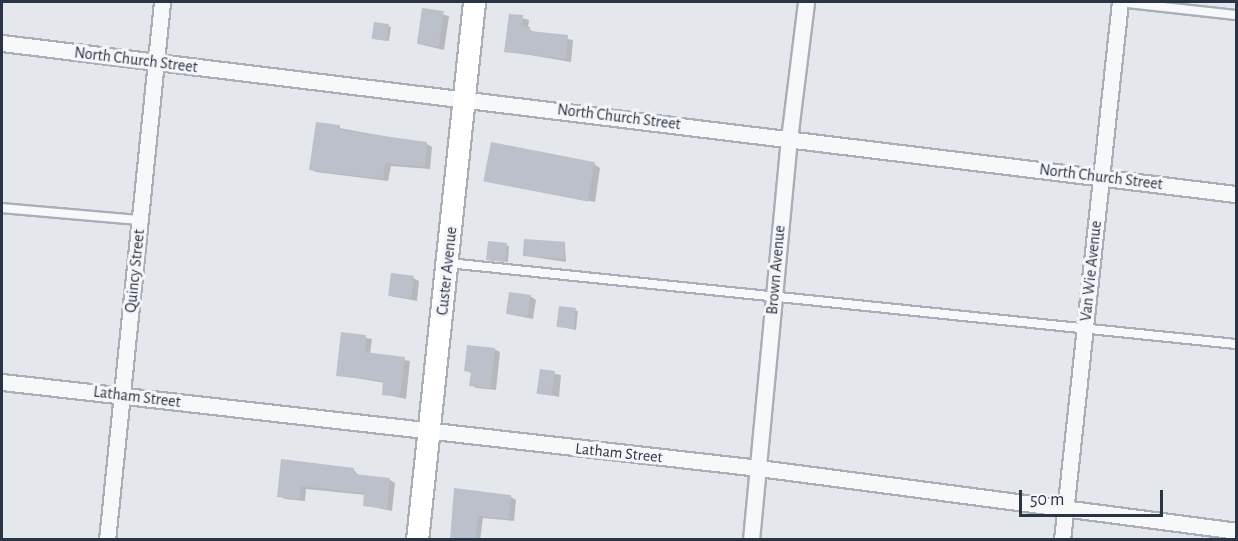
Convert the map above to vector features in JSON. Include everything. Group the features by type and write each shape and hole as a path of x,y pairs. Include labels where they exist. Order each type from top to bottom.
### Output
{"street":[{"name":"Quincy Street","path":"107,540 162,2"},
{"name":"Custer Avenue","path":"417,540 474,2"},
{"name":"Brown Avenue","path":"751,540 789,139 806,2"},
{"name":"Van Wie Avenue","path":"1062,540 1119,2"},
{"name":"North Church Street","path":"2,43 1236,194"},
{"name":"Latham Street","path":"2,382 759,468 1236,531"}],"lane":[{"path":"1119,2 1236,15"},
{"path":"2,208 140,220"},
{"path":"448,263 1236,344"}],"building":[{"path":"422,8 444,11 439,47 417,44"},
{"path":"509,14 523,15 522,26 530,27 530,31 568,35 566,59 504,52"},
{"path":"374,22 389,24 386,41 372,39"},
{"path":"316,122 340,125 340,130 427,142 425,167 385,163 383,179 309,170"},
{"path":"491,142 595,162 587,201 483,181"},
{"path":"524,239 565,242 564,259 523,256"},
{"path":"488,241 507,243 505,262 486,260"},
{"path":"391,273 414,276 411,299 388,296"},
{"path":"509,292 531,295 528,317 506,314"},
{"path":"559,306 576,308 573,329 556,327"},
{"path":"341,332 366,335 365,352 405,357 400,397 382,395 383,381 336,376"},
{"path":"467,345 495,348 490,388 469,386 471,372 464,371"},
{"path":"540,369 555,371 551,396 537,394"},
{"path":"281,459 354,468 354,474 390,478 387,509 363,506 364,493 301,486 299,499 277,497"},
{"path":"454,488 511,495 509,519 478,516 475,540 450,540"}]}
